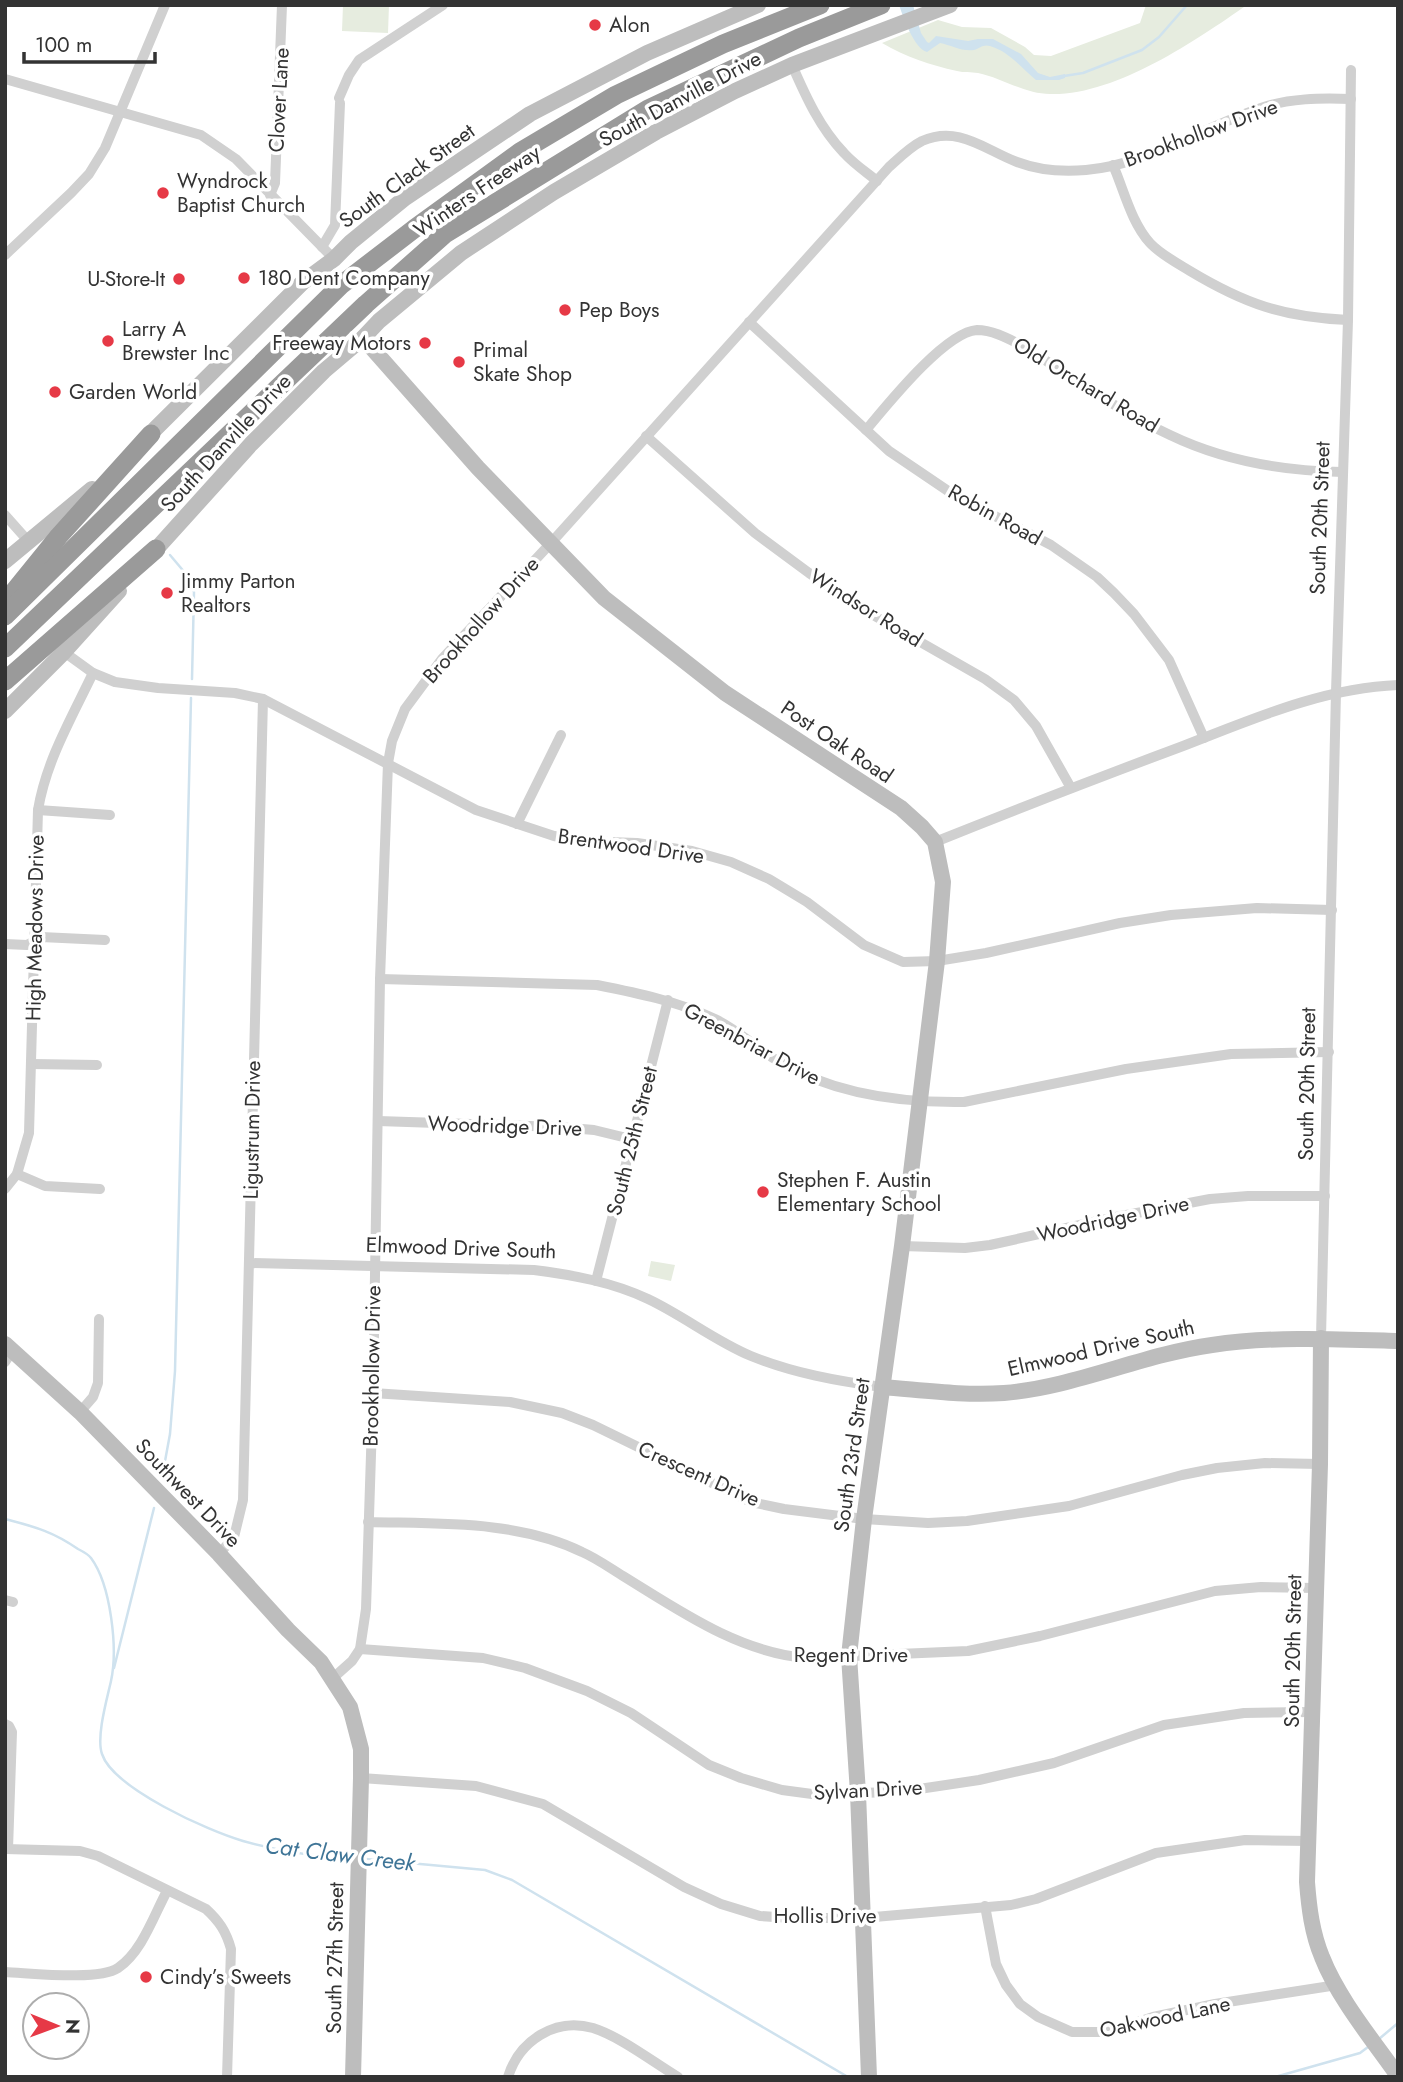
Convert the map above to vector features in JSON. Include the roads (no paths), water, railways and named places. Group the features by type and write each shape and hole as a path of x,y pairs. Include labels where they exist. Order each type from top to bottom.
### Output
{"highway":[{"name":"Winters Freeway","path":"5,616 330,295 414,229 520,152 616,95 723,44 820,5"},
{"name":"Winters Freeway","path":"5,648 366,304 445,234 648,109 799,38 877,7"},
{"path":"5,602 59,536 151,434"},
{"path":"5,681 156,549"}],"street":[{"path":"5,255 89,174 105,148 165,5"},
{"name":"Clover Lane","path":"270,195 275,183 282,5"},
{"path":"322,247 335,225 340,100 349,75 359,60 443,5"},
{"name":"South Clack Street","path":"5,561 83,496 151,434 289,296 405,198 530,114 647,53 758,5"},
{"name":"South Danville Drive","path":"5,711 64,652 251,444 379,321 461,253 554,192 656,132 792,65 949,6"},
{"path":"792,65 807,100 823,127 845,155 877,181"},
{"name":"South 20th Street","path":"1351,70 1348,320 1336,692 1320,1464 1307,1882 1311,1920 1322,1958 1398,2076"},
{"path":"5,79 201,135 236,159 334,259"},
{"name":"Brookhollow Drive","path":"360,1649 366,1609 373,1393 380,979 388,763 392,741 405,709 442,659 550,544 889,167 913,146 945,135 963,137 1017,162 1044,169 1088,170 1140,159 1264,107 1321,98 1351,99"},
{"path":"1113,165 1126,200 1150,243 1179,265 1229,292 1280,313 1308,318 1348,320"},
{"name":"Robin Road","path":"749,322 889,451 990,515 1051,545 1097,577 1134,614 1169,660 1204,738"},
{"name":"Old Orchard Road","path":"866,430 926,362 957,336 979,330 1008,338 1123,410 1193,444 1259,464 1296,470 1343,472"},
{"name":"Post Oak Road","path":"363,338 478,468 604,598 725,692 901,808 935,842"},
{"name":"Windsor Road","path":"646,436 755,533 809,573 866,611 985,679 1014,700 1036,726 1070,788"},
{"path":"5,515 29,542"},
{"name":"Brentwood Drive","path":"64,652 93,673 115,682 236,693 263,699 476,810 554,836 580,841 651,845 692,851 731,862 769,879 807,902 864,945 903,962 937,961 1171,915 1256,908 1332,910"},
{"name":"High Meadows Drive","path":"5,1189 18,1174 29,1133 38,810 50,763 93,673"},
{"path":"935,842 1070,788 1308,700 1336,692 1398,685"},
{"name":"Ligustrum Drive","path":"219,1554 234,1537 243,1500 263,699"},
{"path":"517,824 561,735"},
{"path":"38,810 110,814"},
{"name":"South 23rd Street","path":"869,2070 858,1793 849,1656 864,1519 902,1246 937,961 943,882 935,842"},
{"path":"5,944 27,945 41,937 105,940"},
{"name":"Greenbriar Drive","path":"380,979 597,985 668,1000 716,1020 777,1060 816,1080 851,1092 920,1101 964,1102 1126,1069 1231,1054 1329,1052"},
{"name":"South 25th Street","path":"596,1281 668,1000"},
{"path":"32,1064 97,1065"},
{"name":"Woodridge Drive","path":"378,1121 559,1126 594,1130 631,1139"},
{"path":"18,1174 45,1186 100,1189"},
{"name":"Woodridge Drive","path":"902,1246 965,1248 990,1245 1210,1199 1325,1196"},
{"name":"Elmwood Drive South","path":"248,1263 534,1270 568,1274 625,1289 751,1356 808,1375 882,1387 944,1392 1003,1393 1076,1379 1208,1345 1232,1342 1321,1338 1398,1341"},
{"path":"80,1412 93,1397 98,1383 99,1319"},
{"name":"Southwest Drive","path":"8,1352 80,1412 219,1554 333,1678"},
{"name":"Crescent Drive","path":"373,1393 510,1402 562,1413 593,1425 751,1502 794,1511 864,1519 928,1523 967,1521 1069,1506 1217,1468 1265,1463 1320,1464"},
{"name":"Regent Drive","path":"368,1522 471,1525 546,1538 583,1552 705,1626 745,1643 793,1657 968,1651 1040,1636 1215,1591 1261,1587 1315,1588"},
{"path":"333,1678 352,1661 360,1649"},
{"name":"Sylvan Drive","path":"360,1649 483,1658 525,1668 587,1690 620,1707 709,1765 782,1790 812,1794 899,1792 979,1780 1054,1763 1164,1726 1244,1713 1313,1712"},
{"name":"South 27th Street","path":"333,1678 350,1707 361,1749 353,2077"},
{"path":"5,1724 12,1732 7,1849 80,1851 99,1856 205,1909 218,1919 227,1933 231,1949 227,2077"},
{"name":"Hollis Drive","path":"361,1778 476,1786 543,1804 684,1887 721,1905 760,1916 791,1919 863,1918 1011,1905 1036,1899 1156,1853 1245,1840 1310,1842"},
{"path":"5,1972 103,1975 118,1969 130,1957 142,1938 167,1891"},
{"name":"Oakwood Lane","path":"985,1906 996,1964 1006,1985 1020,2004 1038,2017 1072,2032 1107,2032 1153,2017 1215,2004 1337,1985"},
{"path":"508,2077 520,2051 533,2039 545,2031 577,2026 605,2033 678,2077"}],"water":[{"path":"899,5 913,5 921,33 929,43 936,36 968,41 993,39 1021,54 1038,73 1050,77 1065,74 1065,78 1036,80 1009,56 988,46 970,50 940,43 927,52 914,39"}],"waterway":[{"path":"1064,76 1083,73 1142,50 1159,37 1187,5"},
{"path":"170,555 186,574 194,592 192,679"},
{"path":"163,1472 170,1434 175,1371 191,698"},
{"path":"114,1668 154,1508"},
{"name":"Cat Claw Creek","path":"5,1519 60,1538 88,1555 98,1570 108,1600 114,1652 100,1747 110,1767 124,1781 186,1818 227,1836 283,1851 353,1858"},
{"name":"Cat Claw Creek","path":"366,1859 485,1870 512,1880 848,2077"},
{"name":"Cat Claw Creek","path":"1379,2039 1398,2023"},
{"name":"Cat Claw Creek","path":"1275,2077 1360,2053 1368,2047"}],"place":[{"name":"Alon","path":"595,25"},
{"name":"Wyndrock Baptist Church","path":"163,193"},
{"name":"180 Dent Company","path":"244,278"},
{"name":"U-Store-It","path":"179,279"},
{"name":"Pep Boys","path":"565,310"},
{"name":"Larry A Brewster Inc","path":"108,341"},
{"name":"Freeway Motors","path":"425,343"},
{"name":"Primal Skate Shop","path":"459,362"},
{"name":"Garden World","path":"55,392"},
{"name":"Jimmy Parton Realtors","path":"167,593"},
{"name":"Stephen F. Austin Elementary School","path":"763,1192"},
{"name":"Cindy’s Sweets","path":"146,1977"}]}
